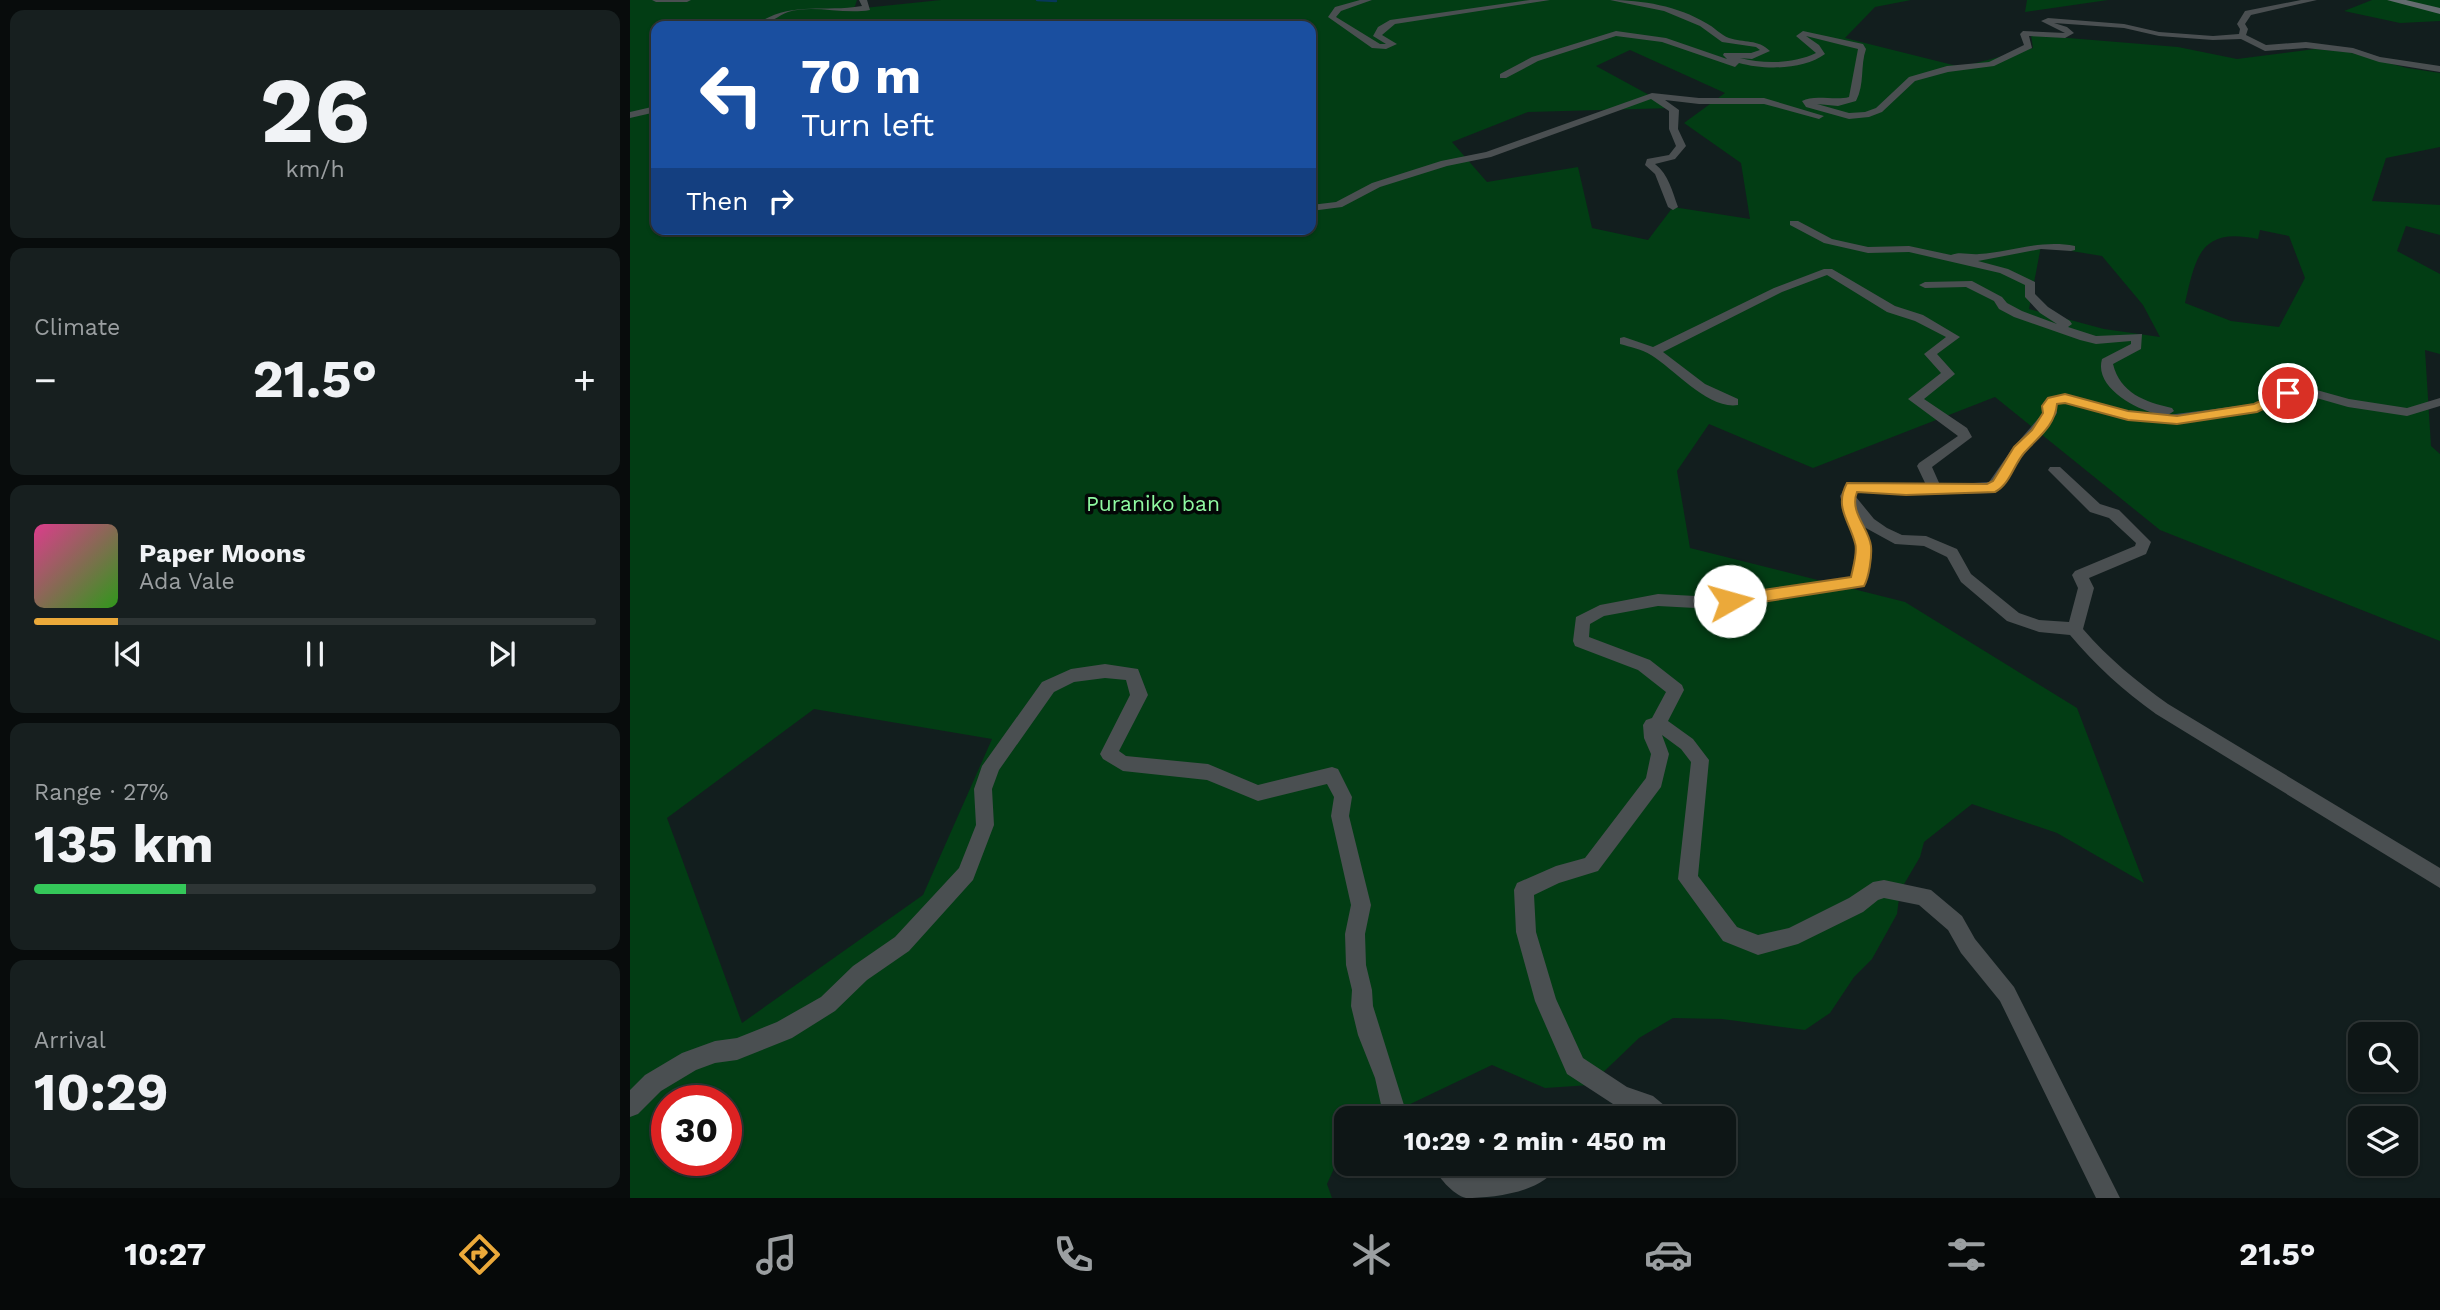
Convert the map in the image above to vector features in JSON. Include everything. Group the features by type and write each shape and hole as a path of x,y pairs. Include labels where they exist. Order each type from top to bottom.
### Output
{"street":[{"path":"656,0 687,0"},
{"path":"766,21 785,10 812,7 859,10 867,8 863,0"},
{"path":"1368,0 1338,9 1332,17 1368,44 1389,46 1393,44 1377,36 1381,29 1393,22 1546,0"},
{"path":"1614,0 1666,9 1703,24 1725,40 1758,45 1766,51 1752,56 1727,55 1732,59 1780,65"},
{"path":"2242,36 2244,29 2241,24 2248,13 2313,0"},
{"path":"2392,0 2440,11"},
{"path":"1429,15 1444,6"},
{"path":"1316,207 1338,205 1376,185 1445,163 1488,155 1652,96 1699,101 1764,101 1813,115 1849,116 1879,110 1912,79 1947,69 1999,62 2029,46 2024,34 2026,33 2065,36 2070,33 2047,23 2046,20 2124,26 2159,34 2213,38 2242,36 2265,48 2306,45 2353,51 2379,59 2440,69"},
{"path":"1503,76 1535,59 1616,33 1662,40 1729,64 1802,63 1821,54 1800,36 1803,33 1860,46 1862,49 1857,64 1860,85 1853,99 1838,103 1807,101 1809,105 1849,116"},
{"path":"1652,96 1674,110 1674,133 1681,146 1672,157 1651,162 1650,165 1657,168 1668,188 1673,207"},
{"path":"630,116 651,110"},
{"path":"1794,223 1828,241 1868,250 1909,248 2004,271 2031,284 2029,295 2060,322 2101,337 2138,337 2137,346 2106,362 2107,372 2123,393 2155,411 2247,405 2252,409"},
{"path":"1955,259 1956,256 1978,258 2041,246 2071,248"},
{"path":"1654,351 1778,290 1828,271 1891,309 1919,318 1954,337 1930,354 1949,374 1915,399 1962,431 1965,437 1924,466 1934,488"},
{"path":"1925,285 1968,283 1998,299 2003,306 2018,314 2084,337 2096,340 2101,337"},
{"path":"1624,341 1654,351 1694,385 1713,396 1733,402"},
{"path":"1658,723 1676,690 1644,665 1581,641 1582,621 1600,611 1658,600 1714,603 1859,582 1864,545 1850,517 1847,496 1852,486 1906,490 1990,489 1998,484 2019,450 2037,433 2050,413 2049,406 2052,401 2065,399 2128,416 2177,420 2252,409 2288,393 2313,393 2348,403 2407,412 2440,402"},
{"path":"2055,470 2095,508 2114,514 2144,542 2141,550 2129,557 2080,575 2086,588 2075,630"},
{"path":"1847,496 1869,523 1882,532 1900,540 1926,541 1952,553 1966,578 2013,617 2039,626 2060,626 2075,630 2102,662 2162,709 2440,879"},
{"path":"630,1106 653,1083 690,1061 715,1052 737,1049 784,1030 828,1004 860,973 902,944 966,874 985,825 982,789 991,766 1015,730 1048,687 1071,676 1105,671 1132,674 1139,695 1109,754 1123,763 1208,772 1258,793 1332,775 1343,797 1340,816 1360,905 1355,934 1362,1006 1392,1106"},
{"path":"1647,1106 1621,1096 1575,1066 1546,1002 1526,932 1524,890 1556,875 1591,865 1655,781 1660,754 1653,738 1652,724 1658,723 1687,744 1700,760 1688,879 1730,934 1758,945 1791,937 1856,905 1873,891 1884,889 1924,897 1955,923 1968,946 2007,994 2108,1198"},
{"path":"1457,1176 1468,1186 1516,1184 1528,1176"}],"green space":[{"name":"Puraniko ban","path":"630,0 857,0 854,9 941,0 1911,0 1875,7 1845,38 1961,67 2033,48 2031,35 2178,47 2237,59 2315,49 2348,52 2407,68 2440,73 2440,147 2386,158 2372,201 2440,205 2440,235 2406,226 2397,251 2440,274 2440,354 2425,350 2431,446 2440,454 2440,641 2160,530 1995,397 1813,468 1709,424 1677,471 1690,548 1905,602 2077,708 2144,883 2057,833 1972,804 1924,842 1920,857 1900,891 1897,914 1872,959 1854,977 1830,1013 1805,1030 1722,1019 1673,1018 1639,1038 1590,1085 1545,1088 1492,1065 1406,1106 1334,1106 1334,1169 1327,1184 1332,1198 630,1198","holes":["1630,50 1725,93 1684,123 1741,163 1750,219 1673,207 1648,240 1592,228 1578,167 1487,182 1452,142 1528,112 1673,108 1596,66","2260,230 2289,236 2305,278 2279,327 2231,321 2185,303 2193,271 2204,249 2213,241 2224,237 2258,239","2041,246 2102,256 2143,305 2160,337 2104,329 2029,309","814,709 992,739 923,895 742,1023 667,818"]},
{"path":"2027,0 2108,0 2025,12"},
{"path":"2372,0 2440,0 2440,21 2400,23 2344,11"}],"waterway":[{"path":"1037,0 1056,1"}],"route":[{"path":"1730,601 1859,582 1864,545 1850,517 1847,496 1852,486 1906,490 1990,489 1998,484 2019,450 2037,433 2050,413 2049,406 2052,401 2065,399 2128,416 2177,420 2257,408 2288,393"}]}
